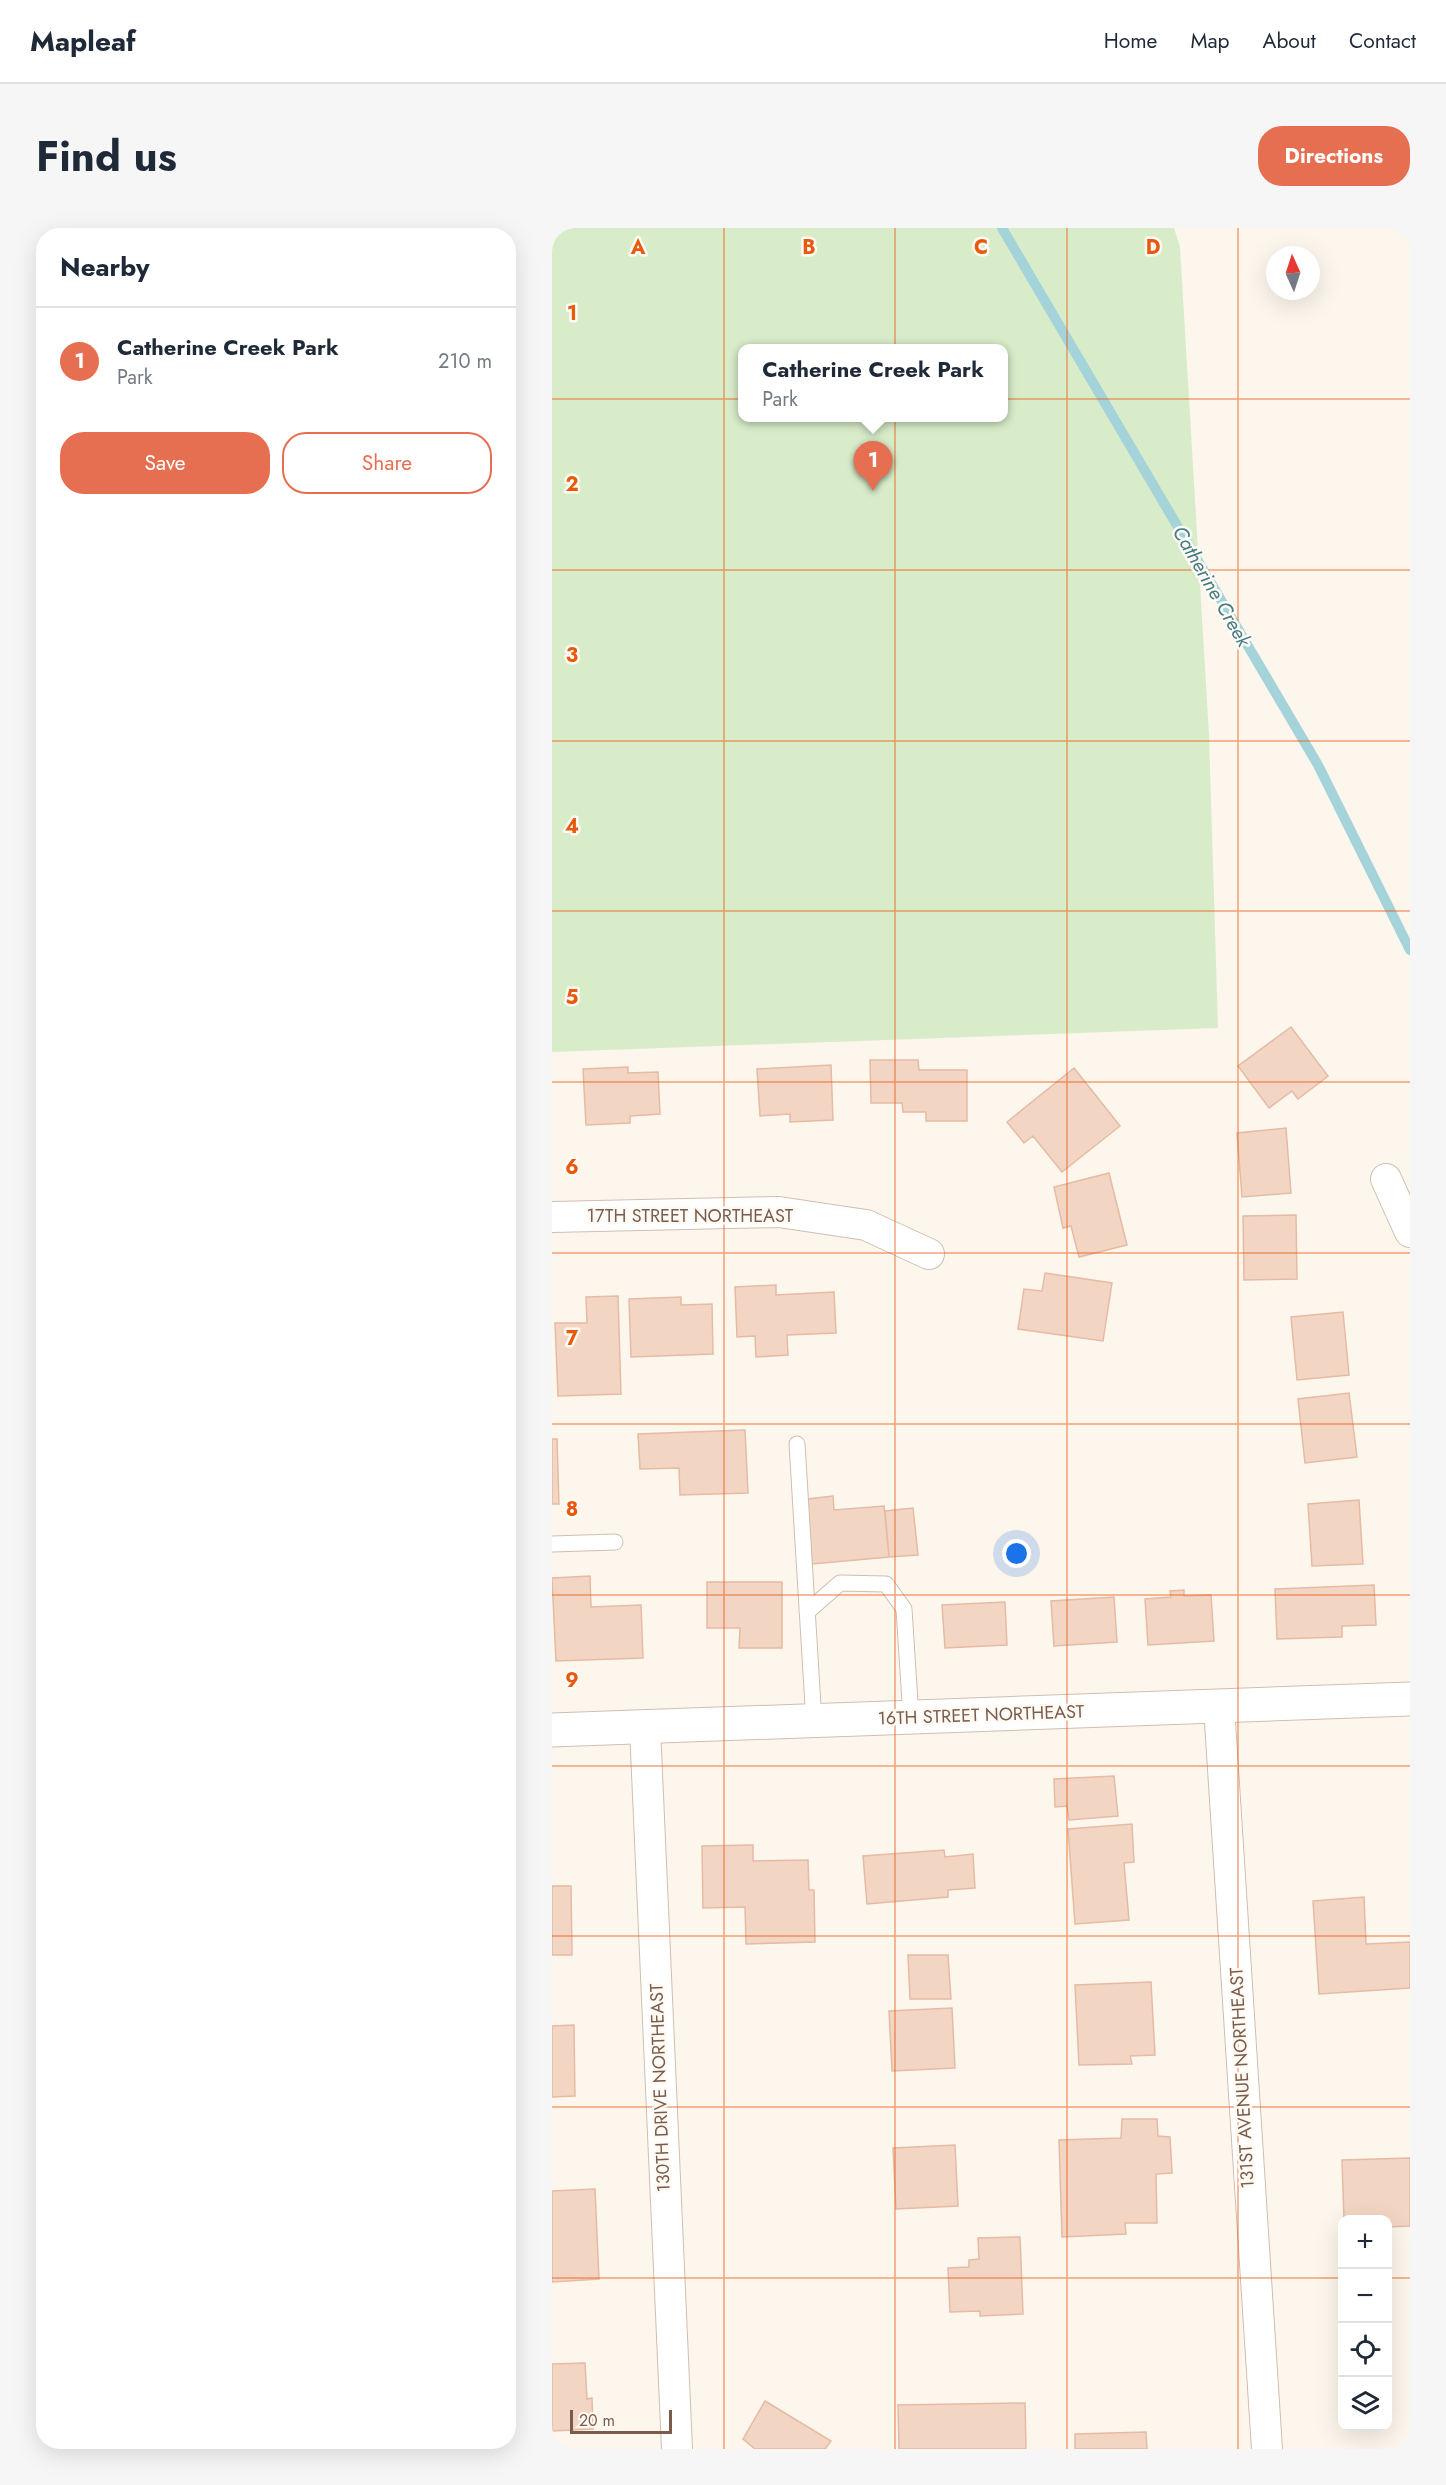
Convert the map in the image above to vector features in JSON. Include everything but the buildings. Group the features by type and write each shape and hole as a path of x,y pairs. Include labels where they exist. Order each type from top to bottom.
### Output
{"street":[{"path":"1386,1179 1410,1232"},
{"name":"17TH STREET NORTHEAST","path":"552,1217 778,1212 866,1225 929,1254"},
{"name":"16TH STREET NORTHEAST","path":"552,1730 1410,1699"},
{"name":"131ST AVENUE NORTHEAST","path":"1219,1707 1267,2449"},
{"name":"130TH DRIVE NORTHEAST","path":"645,1728 677,2449"}],"lane":[{"path":"797,1444 814,1722"},
{"path":"552,1544 615,1542"},
{"path":"807,1612 840,1583 886,1584 904,1609 911,1718"}],"green space":[{"path":"552,228 1174,228 1180,247 1209,735 1218,1028 552,1052"}],"waterway":[{"name":"Catherine Creek","path":"1002,228 1318,765 1410,950"}],"place":[{"name":"Catherine Creek Park","path":"873,491"}]}
